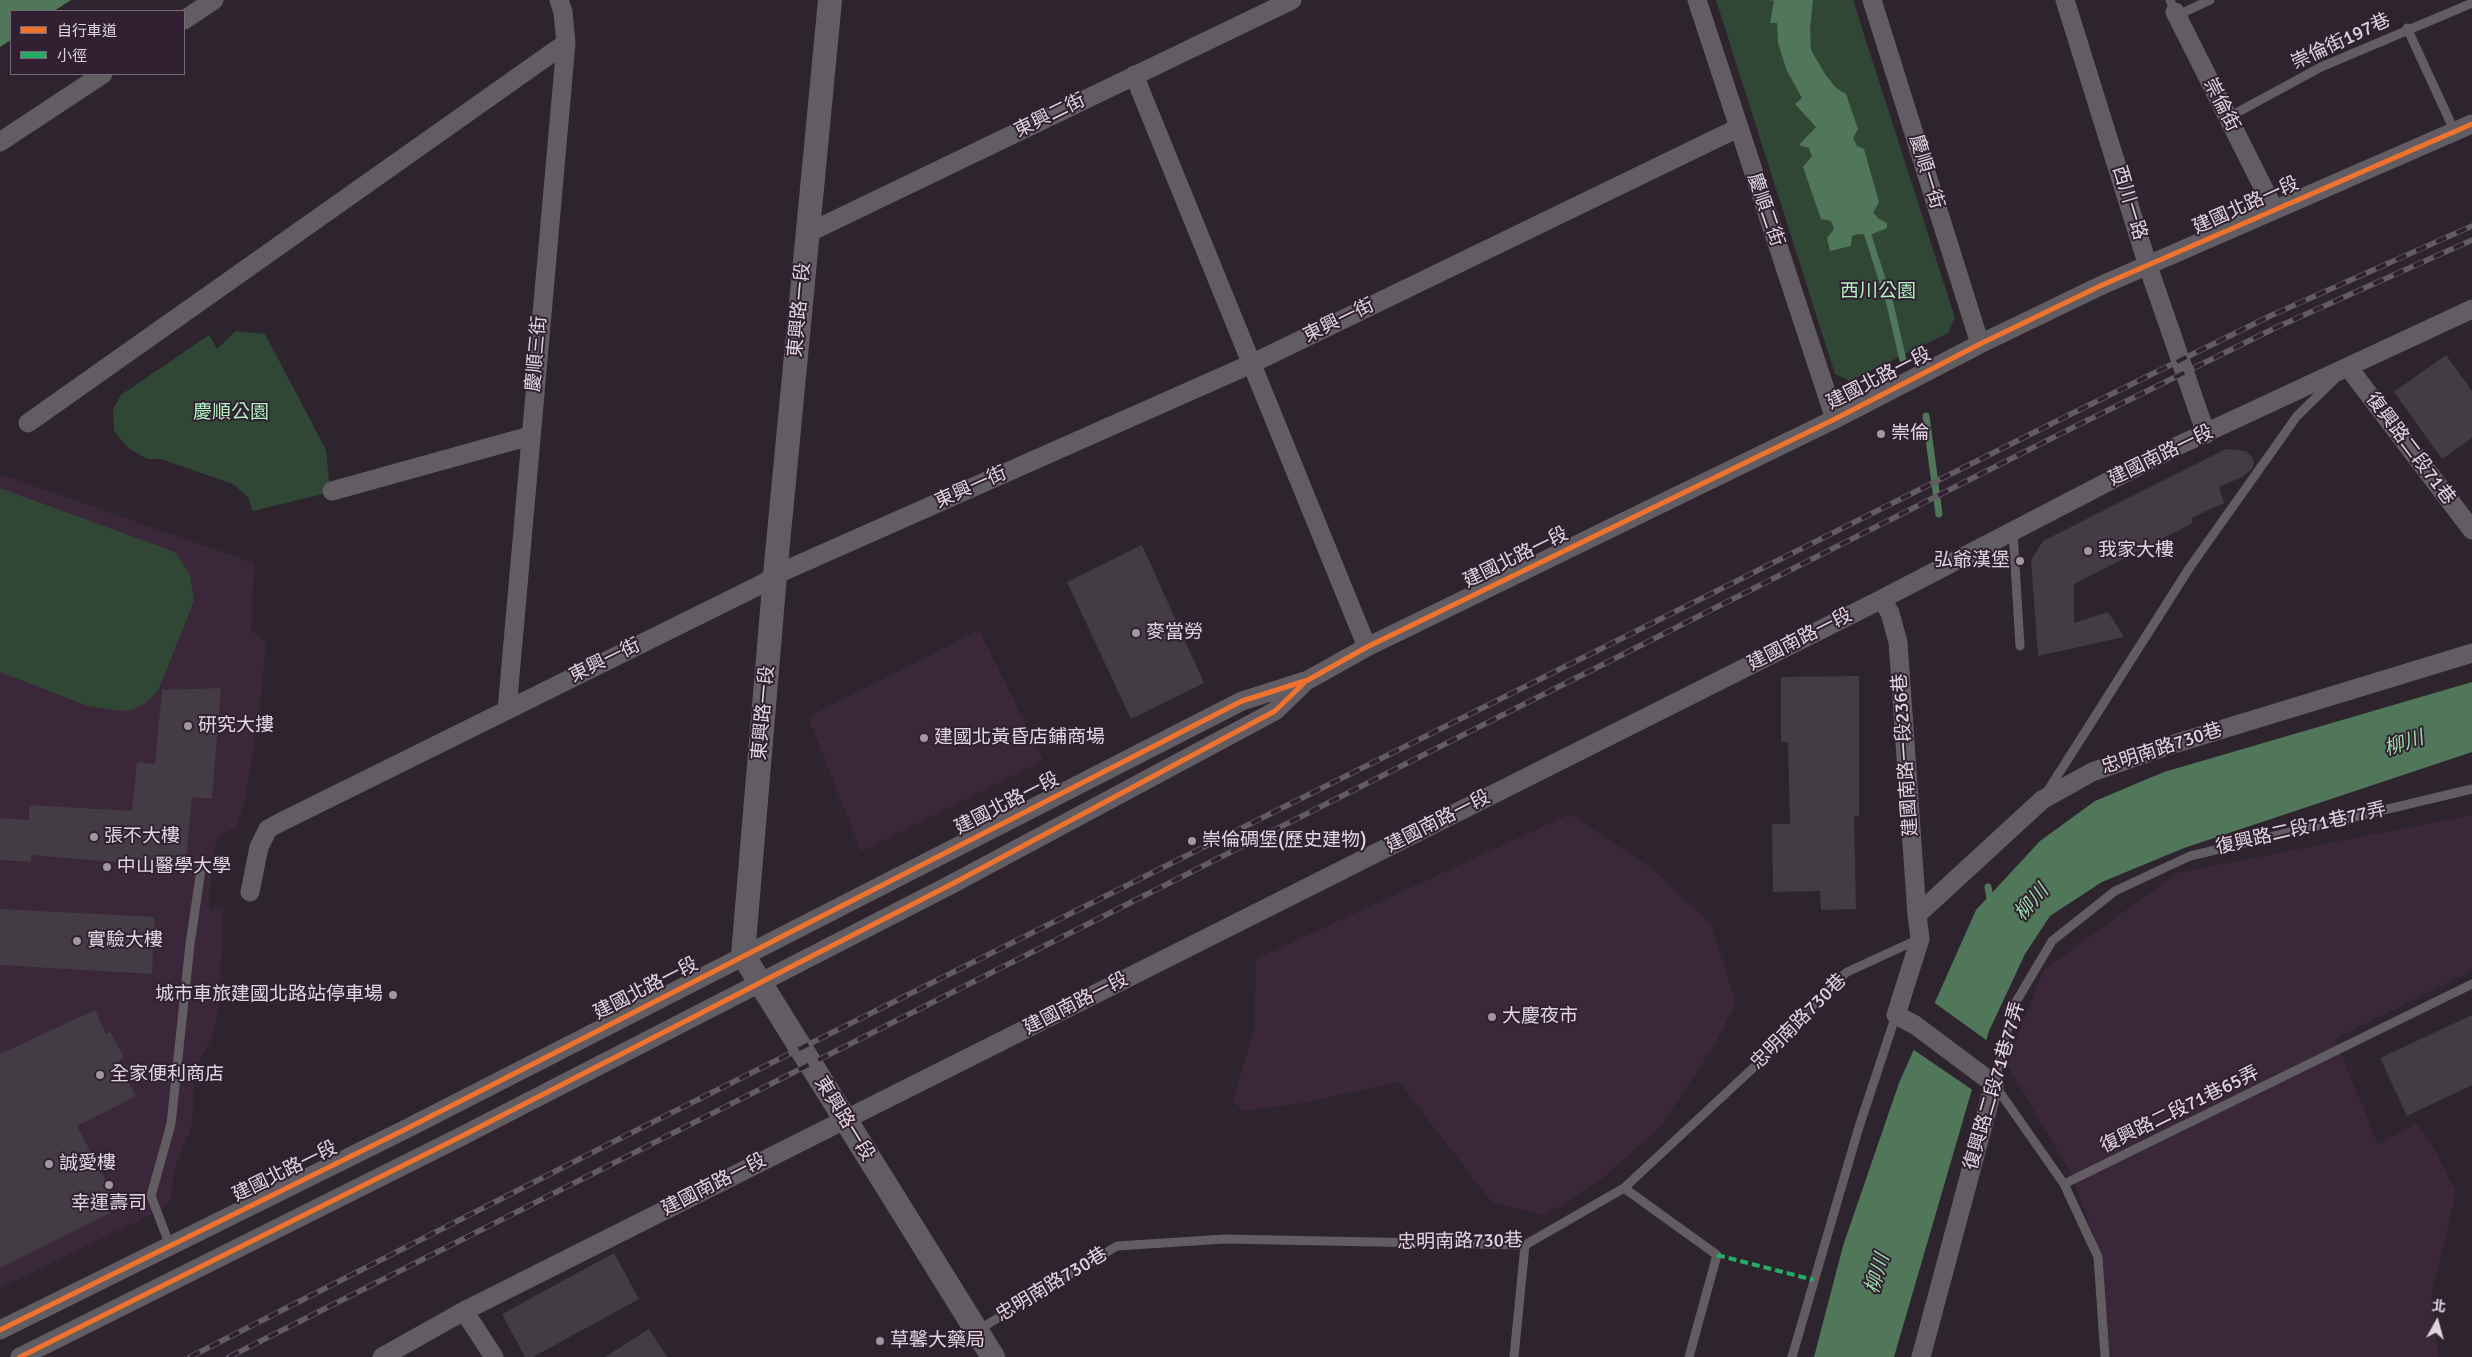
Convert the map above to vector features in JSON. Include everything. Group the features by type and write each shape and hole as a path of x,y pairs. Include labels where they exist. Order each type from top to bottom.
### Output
{"street":[{"path":"185,19 214,0"},
{"name":"慶順三街","path":"507,710 566,42 564,12 559,0"},
{"name":"東興路一段","path":"830,0 775,575 743,955 993,1357"},
{"name":"東興二街","path":"808,233 1292,0"},
{"name":"慶順二街","path":"1697,0 1835,419"},
{"name":"慶順一街","path":"1872,0 1980,344"},
{"name":"西川一路","path":"2065,0 2148,266 2206,434"},
{"name":"崇倫街","path":"2174,9 2274,209"},
{"path":"28,423 566,42"},
{"path":"0,142 101,75"},
{"path":"1134,75 1367,647"},
{"name":"建國北路一段","path":"0,1330 406,1129 743,955 1194,728 1242,701 1308,680 1367,647 1835,419 1980,344 2100,286 2454,130 2472,124"},
{"name":"東興一街","path":"250,892 259,847 268,829 764,583 775,575 1251,364 1738,128"},
{"name":"建國南路一段","path":"382,1357 464,1311 1882,599 2171,449 2472,309"},
{"name":"復興路二段71巷","path":"2348,367 2472,530"},
{"path":"332,491 530,436"},
{"name":"建國南路一段236巷","path":"1882,599 1890,613 1898,642 1917,915"},
{"name":"忠明南路730巷","path":"1917,915 2042,800 2092,772 2164,747 2472,653"},
{"name":"建國北路一段","path":"20,1357 464,1135 952,884 1269,714 1308,680"},
{"path":"1917,915 1920,939 1896,1015 1915,1025 1992,1083"},
{"name":"復興路二段71巷77弄","path":"1921,1357 1992,1083"},
{"path":"464,1311 494,1357"}],"lane":[{"path":"2174,9 2210,0"},
{"name":"崇倫街197巷","path":"2227,118 2321,67 2407,28 2472,3"},
{"path":"2407,28 2454,130"},
{"path":"2042,800 2195,559 2298,416 2348,367"},
{"path":"2013,532 2020,646"},
{"name":"復興路二段71巷77弄","path":"1992,1083 2014,1007 2052,941 2115,891 2190,856 2472,788"},
{"path":"170,1246 151,1196 171,1124 190,944 202,863"},
{"name":"忠明南路730巷","path":"976,1331 1117,1246 1224,1239 1525,1245 1624,1188 1780,1043 1822,994 1848,972 1920,939"},
{"name":"復興路二段71巷65弄","path":"2064,1184 2472,984"},
{"path":"1792,1357 1858,1130 1896,1015"},
{"path":"1992,1083 2064,1184 2098,1257 2105,1357"},
{"path":"1624,1188 1717,1255 1689,1357"},
{"path":"1514,1357 1525,1245"}],"shaded area":[{"name":"中山醫學大學","path":"0,474 254,563 251,631 266,642 258,724 246,795 237,827 217,836 209,897 209,911 224,905 218,1015 213,1036 195,1069 192,1125 174,1171 170,1202 160,1210 0,1288"},
{"name":"建國北黃昏店鋪商場","path":"979,630 1043,760 861,851 808,717"},
{"name":"大慶夜市","path":"1570,814 1654,870 1711,925 1736,1003 1716,1042 1661,1126 1602,1179 1545,1215 1492,1203 1399,1082 1303,1103 1242,1111 1233,1099 1254,1031 1256,959"},
{"path":"2472,815 2472,971 2335,1039 2378,1144 2417,1123 2431,1143 2456,1192 2432,1293 2438,1357 2104,1357 2106,1323 2093,1235 2072,1175 2006,1063 2044,970 2177,873"}],"green space":[{"name":"西川公園","path":"1716,0 1853,0 1955,318 1948,333 1850,381 1835,374"},
{"name":"慶順公園","path":"236,331 265,334 326,450 330,492 253,511 248,497 233,484 161,459 147,459 128,448 114,431 113,409 121,395 209,335 217,349"},
{"path":"0,488 175,552 190,575 194,601 158,691 147,702 133,710 122,711 88,706 0,672"}],"water":[{"path":"0,0 71,0 56,10 10,10 10,41 0,47"},
{"path":"1770,0 1813,0 1810,28 1811,50 1836,88 1846,94 1858,129 1853,138 1857,146 1864,149 1879,202 1873,213 1887,223 1887,228 1870,235 1858,234 1852,236 1851,246 1830,251 1827,238 1834,229 1831,221 1821,219 1803,167 1812,156 1809,148 1799,145 1816,127 1795,104 1802,98 1787,71 1778,43 1777,23 1770,23 1774,1"},
{"name":"柳川","path":"2472,682 2472,752 2184,848 2102,882 2050,916 2025,954 1989,1031 1894,1357 1814,1357 1843,1246 1899,1083 1976,910 2040,841 2095,801 2164,772"}],"pier":[{"path":"1932,1001 1989,1042 1974,1091 1911,1048"}],"building":[{"path":"2446,355 2472,391 2472,438 2442,459 2394,392"},
{"name":"我家大樓","path":"2226,449 2246,451 2252,457 2254,464 2251,470 2242,477 2219,487 2224,503 2191,518 2193,523 2074,584 2074,623 2108,612 2124,637 2038,656 2031,560 2043,541"},
{"name":"麥當勞","path":"1142,545 1204,683 1131,719 1067,582"},
{"path":"1859,676 1859,816 1854,816 1856,909 1821,910 1820,891 1773,892 1772,824 1790,824 1788,742 1781,742 1781,677"},
{"path":"221,688 212,799 192,797 185,868 31,855 31,862 0,860 0,818 29,820 29,805 132,811 137,762 155,764 162,690"},
{"name":"實驗大樓","path":"0,909 155,917 152,974 0,965"},
{"name":"誠愛樓","path":"95,1010 106,1034 110,1032 124,1057 117,1062 136,1096 77,1126 120,1208 0,1268 0,1054"},
{"path":"2472,1015 2472,1085 2407,1116 2380,1058"},
{"path":"614,1253 639,1299 533,1357 525,1357 502,1314"},
{"path":"649,1329 667,1357 605,1357"}],"waterway":[{"path":"1865,226 1890,304 1903,360"},
{"path":"1926,416 1939,514"},
{"path":"1988,887 1991,904"}],"railway":[{"path":"190,1357 605,1146 2069,415 2270,316 2472,226"},
{"path":"229,1357 2074,427 2275,328 2472,240"}],"marked path":[{"path":"1717,1255 1814,1280"}],"cycle path":[{"path":"0,1330 406,1129 1242,701 1308,680 1367,647 1835,419 1980,344 2100,286 2472,124"},
{"path":"20,1357 464,1135 952,884 1275,711 1304,683"}],"place":[{"name":"崇倫","path":"1881,434"},
{"name":"我家大樓","path":"2088,551"},
{"name":"弘爺漢堡","path":"2020,561"},
{"name":"麥當勞","path":"1136,633"},
{"name":"研究大摟","path":"188,726"},
{"name":"建國北黃昏店鋪商場","path":"924,738"},
{"name":"張不大樓","path":"94,837"},
{"name":"崇倫碉堡(歷史建物)","path":"1192,841"},
{"name":"中山醫學大學","path":"107,867"},
{"name":"實驗大樓","path":"77,941"},
{"name":"城市車旅建國北路站停車場","path":"393,995"},
{"name":"大慶夜市","path":"1492,1017"},
{"name":"全家便利商店","path":"100,1075"},
{"name":"誠愛樓","path":"49,1164"},
{"name":"幸運壽司","path":"109,1185"},
{"name":"草馨大藥局","path":"880,1341"}]}
